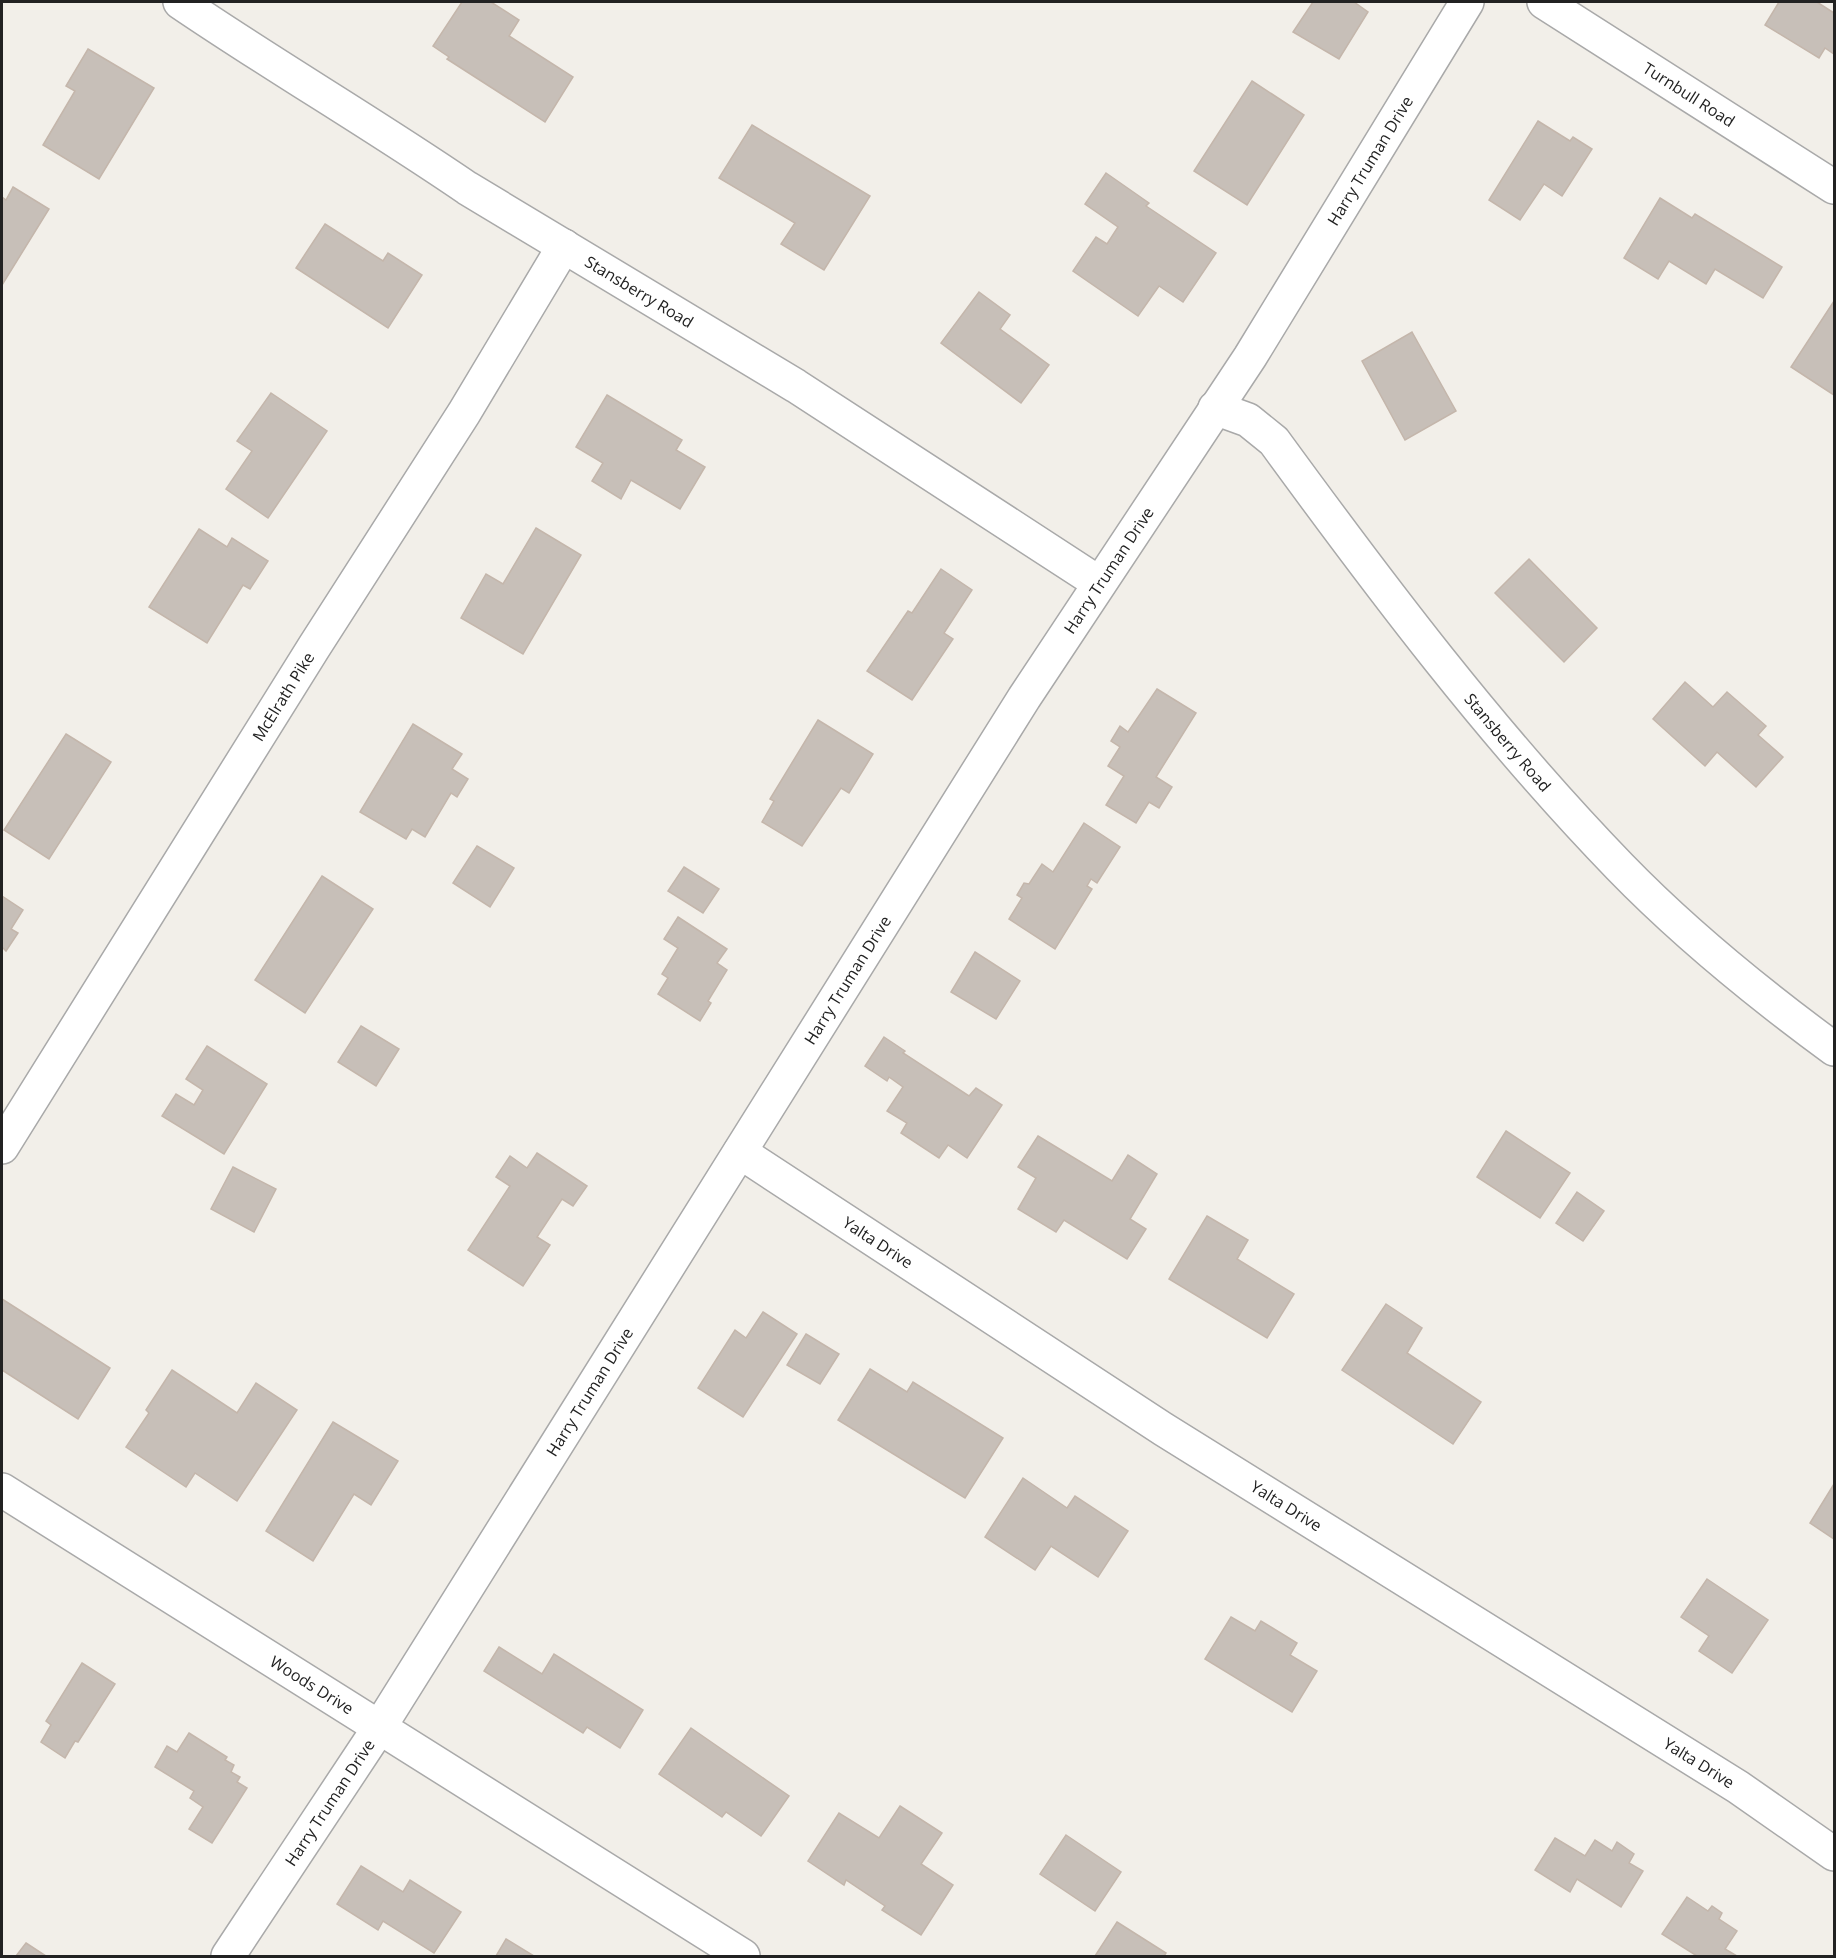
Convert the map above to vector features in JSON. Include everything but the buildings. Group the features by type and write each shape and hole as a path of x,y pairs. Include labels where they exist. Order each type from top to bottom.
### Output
{"street":[{"name":"Stansberry Road","path":"180,2 262,58 866,430 1099,583"},
{"name":"Harry Truman Drive","path":"228,1956 379,1728 1099,583 1256,347 1467,2"},
{"name":"Turnbull Road","path":"1544,2 1834,187"},
{"name":"McElrath Pike","path":"2,1147 314,647 496,363 564,246"},
{"name":"Stansberry Road","path":"1215,408 1248,420 1274,441 1451,677 1527,766 1621,868 1679,923 1770,1002 1834,1049"},
{"name":"Yalta Drive","path":"740,1152 1163,1429 1728,1781 1834,1854"},
{"name":"Woods Drive","path":"2,1490 743,1956"}]}
